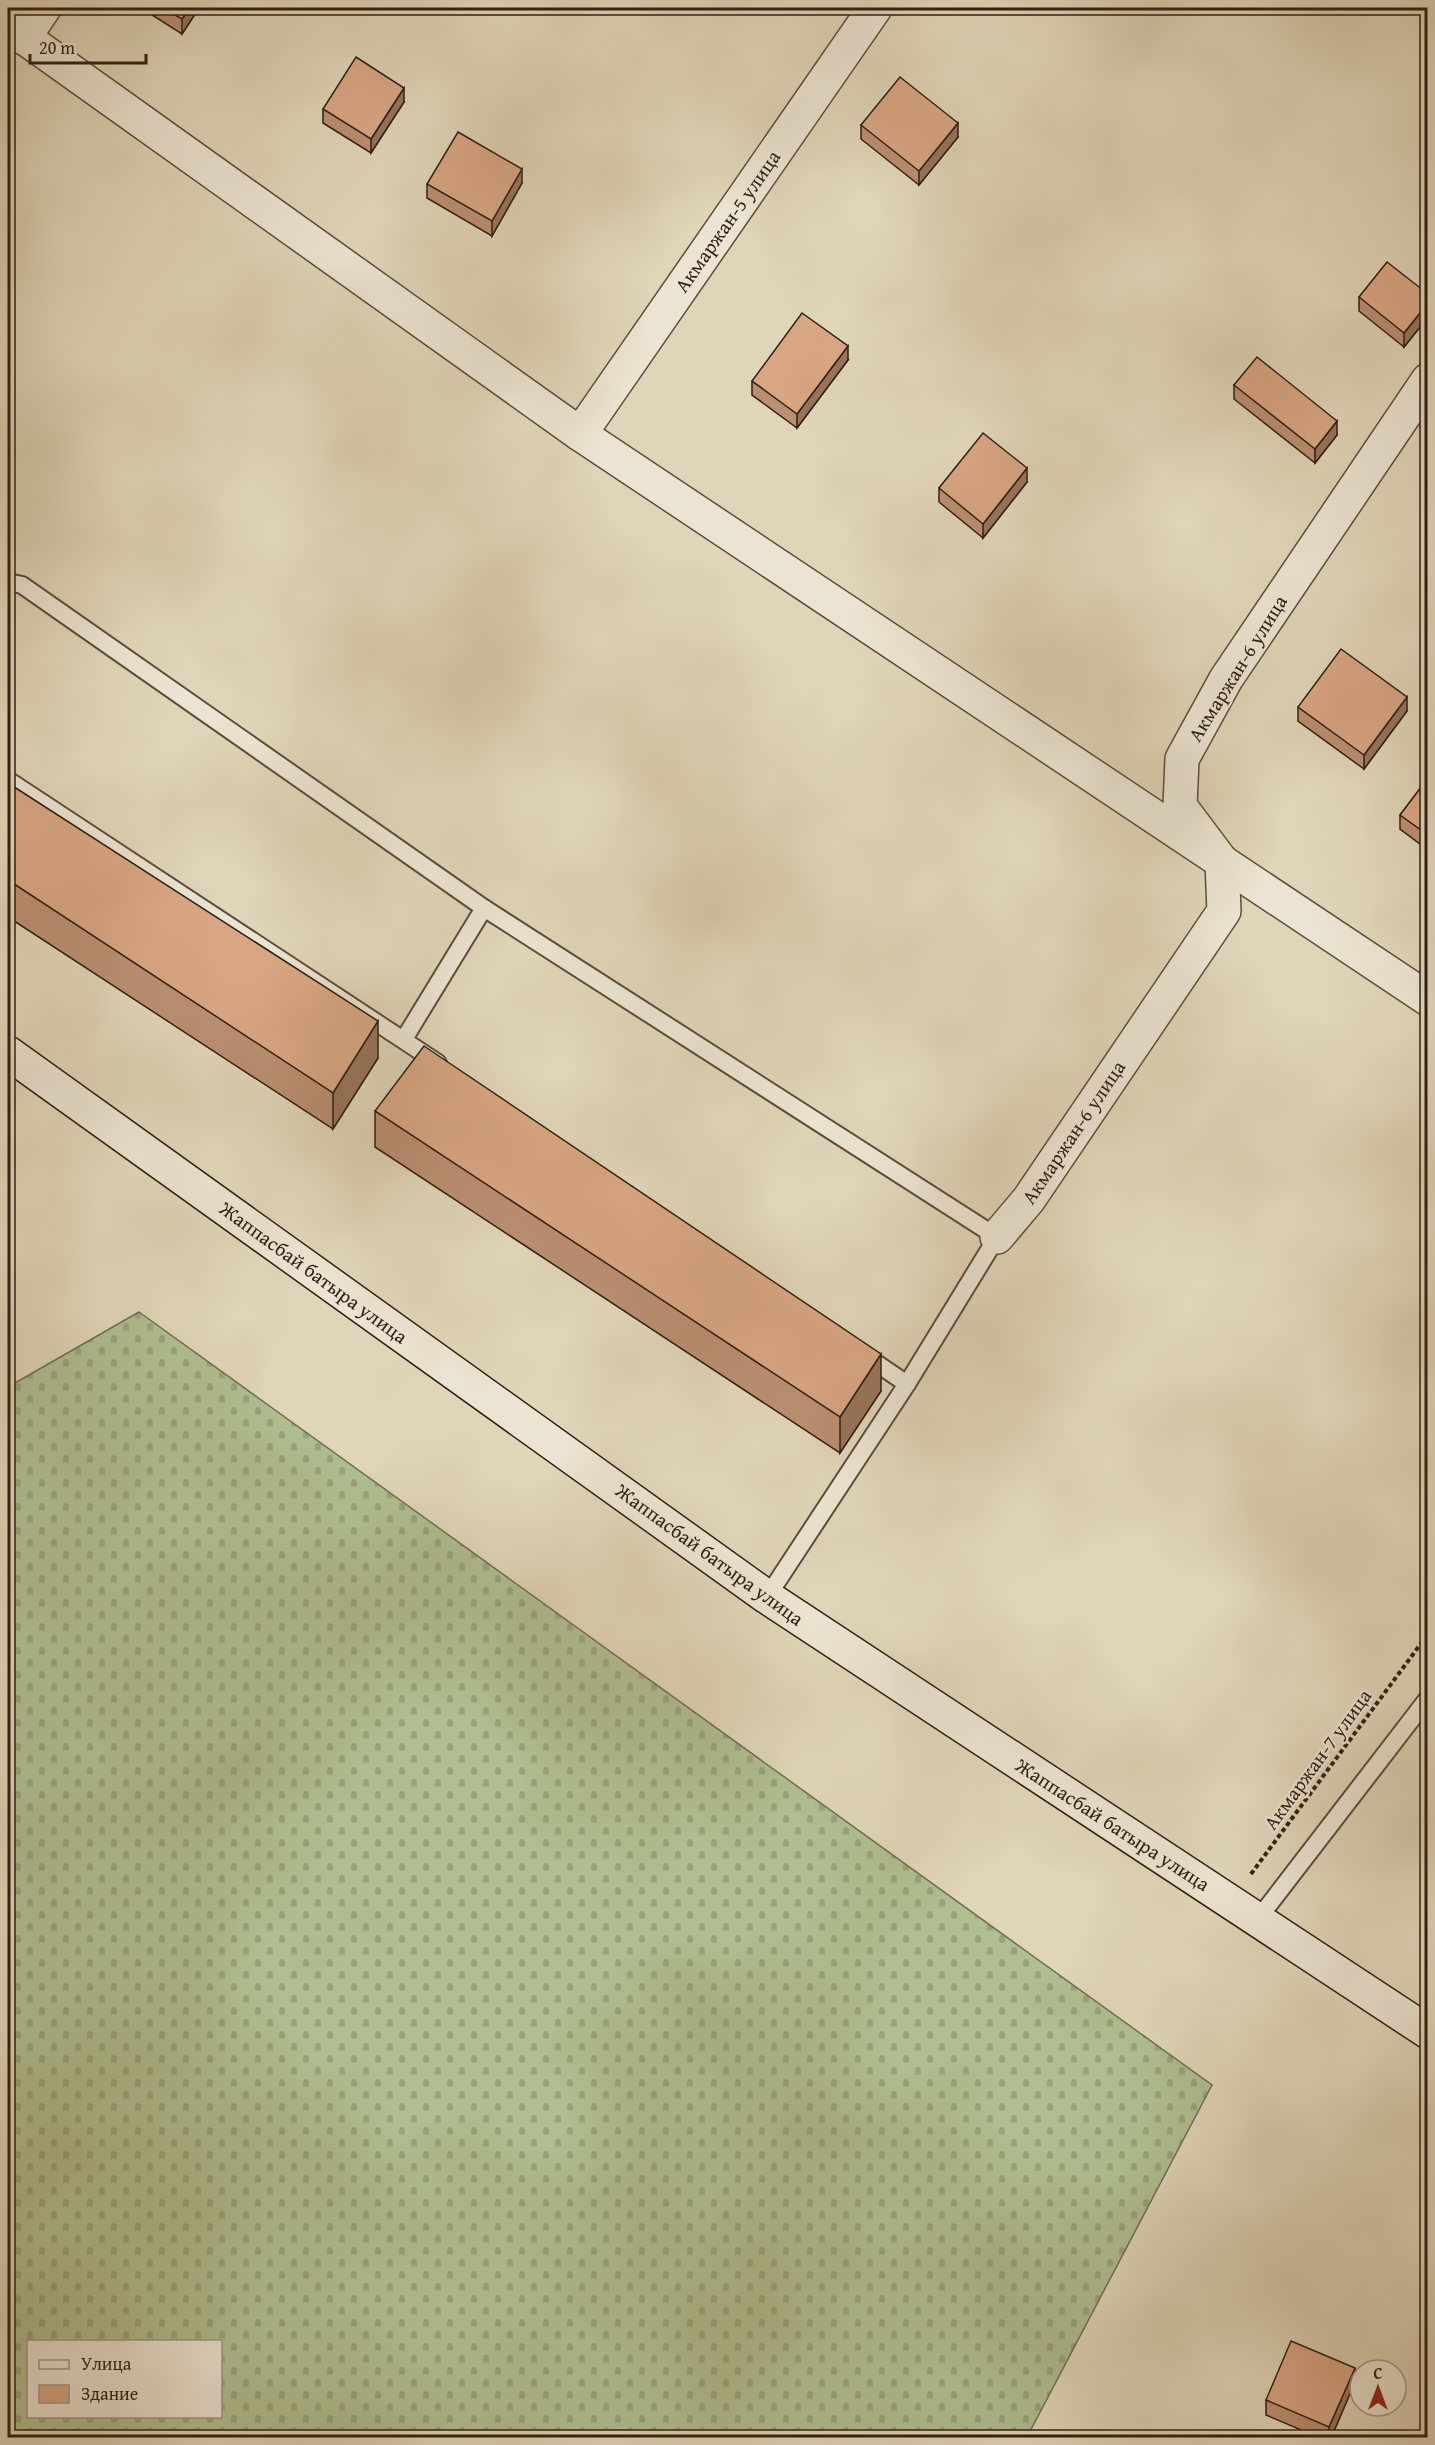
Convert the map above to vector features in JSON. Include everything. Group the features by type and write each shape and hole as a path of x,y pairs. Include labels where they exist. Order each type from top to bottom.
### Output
{"street":[{"path":"44,8 16,32 580,434 1428,999"},
{"name":"Акмаржан-5 улица","path":"580,434 875,8"},
{"name":"Акмаржан-6 улица","path":"997,1237 1029,1199 1224,911 1222,862 1180,806 1182,759 1226,679 1428,380"},
{"name":"Жаппасбай батыра улица","path":"8,1053 767,1597 1428,2032"}],"lane":[{"path":"8,582 22,585 484,908 997,1237 907,1384 767,1597"},
{"path":"8,780 454,1073"},
{"path":"404,1039 484,908"},
{"path":"848,1343 907,1384"},
{"path":"1258,1919 1426,1704"}],"path":[{"name":"Акмаржан-7 улица","path":"1232,1901 1428,1634"}],"green space":[{"path":"139,1312 1212,2085 1027,2437 8,2437 8,1387"}],"building":[{"path":"163,8 190,8 182,19"},
{"path":"356,57 404,88 371,139 323,109"},
{"path":"900,77 958,123 919,171 861,125"},
{"path":"458,132 522,169 492,221 427,184"},
{"path":"1387,262 1428,294 1428,303 1404,333 1359,297"},
{"path":"802,313 848,346 797,414 752,381"},
{"path":"1257,357 1337,421 1315,449 1234,385"},
{"path":"983,433 1027,468 983,524 939,488"},
{"path":"1341,649 1407,697 1364,755 1298,707"},
{"path":"1428,778 1428,835 1400,815"},
{"path":"8,783 378,1021 333,1093 8,880"},
{"path":"424,1046 881,1354 840,1417 375,1111"},
{"path":"1428,1798 1428,1811 1422,1807"},
{"path":"1291,2341 1348,2365 1348,2384 1329,2427 1266,2400"}]}
